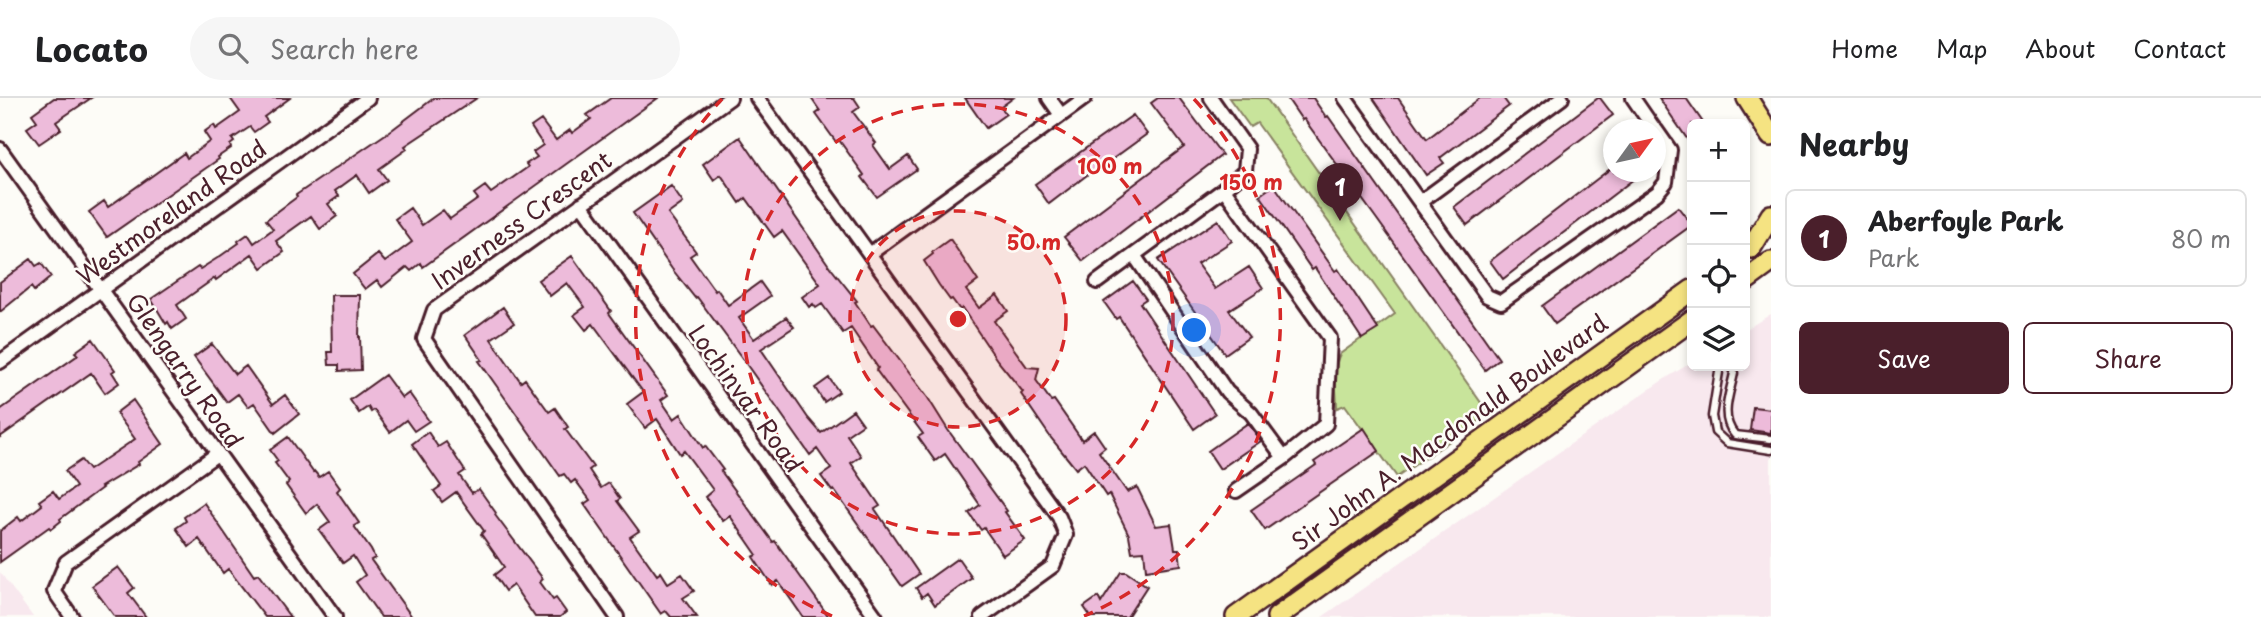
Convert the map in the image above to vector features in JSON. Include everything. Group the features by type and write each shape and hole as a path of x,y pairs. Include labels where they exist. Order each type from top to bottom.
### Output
{"main road":[{"path":"1747,98 1771,136"},
{"path":"1750,247 1771,215"},
{"path":"1750,249 1771,234"},
{"path":"1750,278 1771,262"},
{"name":"Sir John A. Macdonald Boulevard","path":"1237,617 1687,294"},
{"name":"Sir John A. Macdonald Boulevard","path":"1277,617 1687,324"}],"street":[{"name":"Westmoreland Road","path":"0,362 368,98"},
{"name":"Inverness Crescent","path":"617,617 424,339 434,310 730,98"},
{"path":"757,98 1059,517 1066,535 1053,566 982,617"},
{"path":"1049,98 1061,115"},
{"path":"871,253 1085,98"},
{"path":"1097,282 1245,171 1247,149 1211,98"},
{"path":"1345,98 1487,296 1501,302 1657,193 1666,182 1670,150 1666,145"},
{"path":"1420,202 1562,98"},
{"path":"1633,98 1647,119"},
{"name":"Glengarry Road","path":"0,149 335,617"},
{"path":"1224,189 1330,338 1326,424 1284,458 1236,491"},
{"name":"Lochinvar Road","path":"581,204 876,617"},
{"path":"1133,255 1227,393 1251,413 1284,458"},
{"path":"72,617 54,591 66,562 217,454"}],"lane":[{"path":"1719,372 1712,416 1715,432 1727,443 1771,450"},
{"path":"1734,373 1725,414 1728,427 1735,435 1771,439"}],"shaded area":[{"path":"1771,314 1771,617 1322,617 1687,365 1687,371 1750,371 1750,327"},
{"path":"0,572 5,579 33,617 0,617"}],"green space":[{"path":"1229,98 1266,98 1489,414 1397,477 1345,405 1337,408 1336,381 1340,354 1395,314 1257,123 1250,127"}],"building":[{"path":"54,98 91,98 56,122 61,129 39,144 27,128 37,121 32,114"},
{"path":"230,98 290,98 264,117 268,122 254,132 250,127 232,139 234,142 230,145 231,148 218,157 219,159 107,237 89,212 104,201 108,207 184,153 187,158 210,141 204,132 214,125 216,129 240,112"},
{"path":"434,98 477,98 405,146 407,149 379,169 387,180 369,193 357,175 335,191 339,196 328,204 337,216 320,229 311,216 276,241 284,252 262,268 252,254 177,305 186,319 172,329 168,322 166,324 151,299 198,267 200,269 219,257 248,234 254,243 273,229 266,220 297,197 296,195"},
{"path":"611,98 658,98 423,267 421,263 411,271 407,267 382,287 377,280 365,289 353,274 378,254 385,262 412,242 395,219 410,208 422,225 443,210 450,219 478,199 474,194 485,186 491,193 528,167 526,164 537,157 533,152 543,145 531,127 541,120 556,140 570,130 572,133 591,119 587,115"},
{"path":"811,98 854,98 860,107 853,112 876,143 873,145 890,169 908,156 917,169 877,197 839,140 836,142 816,114 820,111"},
{"path":"965,98 1013,98 1001,107 1006,114 986,128"},
{"path":"1158,98 1179,98 1222,155 1083,261 1064,237 1184,147 1151,103"},
{"path":"1287,98 1313,98 1326,117 1328,116 1499,359 1485,370 1304,119 1302,120"},
{"path":"1373,98 1398,98 1427,139 1480,98 1503,98 1509,106 1440,158 1444,163 1426,175"},
{"path":"1598,98 1613,115 1603,119 1603,123 1467,225 1454,207"},
{"path":"1659,98 1686,98 1701,119 1687,119 1687,139"},
{"path":"1133,115 1147,134 1049,204 1035,184"},
{"path":"740,137 830,267 857,301 855,302 871,326 873,325 928,398 1007,511 1005,512 1025,540 1003,555 984,528 981,530 969,513 980,505 945,454 935,461 918,437 923,434 876,370 878,368 851,328 843,333 822,304 816,308 813,304 809,307 802,297 820,284 782,231 774,237 746,198 740,203 721,175 714,180 703,164"},
{"path":"1603,174 1603,182 1630,182 1503,279 1490,261"},
{"path":"1274,185 1335,271 1338,269 1378,329 1362,339 1315,268 1312,270 1260,195"},
{"path":"671,186 683,203 668,214 696,252 690,256 715,291 717,289 728,305 760,282 770,296 739,318 754,339 786,317 794,327 761,349 808,418 821,433 853,410 863,424 847,435 861,456 851,463 880,506 875,509 919,574 902,586 834,490 832,491 821,476 831,469 817,449 810,455 742,358 697,297 695,298 672,269 633,213"},
{"path":"1678,207 1687,219 1687,229 1555,324 1542,306"},
{"path":"1218,220 1232,241 1197,264 1215,289 1249,267 1263,288 1229,310 1249,337 1225,354 1158,260"},
{"path":"950,239 978,281 966,290 979,308 997,295 1008,311 994,321 1027,367 1039,368 1036,380 1051,401 1054,400 1082,440 1094,431 1105,447 1099,452 1127,492 1137,487 1156,526 1171,524 1181,565 1146,570 1144,551 1132,552 1129,535 1109,494 1106,496 1084,463 1076,469 1051,438 1021,394 1023,392 997,360 962,308 960,310 939,285 924,261"},
{"path":"572,256 668,395 661,400 674,419 681,414 703,448 705,446 723,470 721,471 829,617 803,617 778,581 772,585 753,557 757,555 730,516 723,521 705,497 713,490 684,451 680,454 657,419 645,428 627,404 643,392 593,324 586,330 574,315 585,307 567,283 550,296 538,280"},
{"path":"31,259 36,266 41,263 51,277 34,291 31,287 0,312 0,282"},
{"path":"1133,281 1146,299 1140,303 1215,414 1194,429 1119,317 1116,319 1104,302"},
{"path":"331,295 360,295 361,370 339,371 339,365 329,365 328,352 332,352"},
{"path":"503,307 514,323 491,339 521,382 525,379 549,412 555,408 568,427 565,429 593,467 589,470 601,488 609,483 620,499 617,501 639,531 630,537 657,575 661,572 668,583 682,574 694,591 683,598 697,617 671,617 666,611 661,614 584,504 590,500 575,480 571,483 564,474 560,476 479,361 482,360 465,335"},
{"path":"93,339 115,370 112,372 119,383 105,393 91,373 0,437 0,410 78,355 75,352"},
{"path":"212,344 235,374 246,366 273,404 285,395 299,414 275,433 254,403 248,407 238,394 227,402 194,357"},
{"path":"385,375 402,398 409,393 429,421 414,431 406,420 390,432 374,410 371,412 368,407 359,413 350,400"},
{"path":"829,378 839,392 824,402 815,388"},
{"path":"133,400 163,444 138,462 139,464 101,487 51,529 49,527 0,562 0,531 18,517 21,521 42,505 39,501 53,491 59,499 76,487 65,471 81,460 89,470 135,439 116,413"},
{"path":"1753,407 1771,409 1771,433 1750,430"},
{"path":"1248,423 1261,441 1220,469 1208,451"},
{"path":"1364,428 1379,451 1265,530 1251,510"},
{"path":"428,432 438,447 446,442 465,471 459,475 472,493 479,489 543,579 540,582 566,612 560,617 535,617 513,585 505,591 494,575 504,567 481,534 484,531 456,492 442,502 434,491 441,486 412,444"},
{"path":"288,437 313,472 319,477 328,471 340,488 337,491 359,523 354,526 375,558 371,560 412,617 381,617 356,582 365,575 353,556 343,563 319,530 330,522 317,504 306,513 286,485 289,482 275,463 278,461 270,450"},
{"path":"204,503 254,576 258,574 290,617 265,617 228,569 223,573 199,539 189,547 176,528 186,521 184,517"},
{"path":"958,558 972,578 935,605 927,593 922,597 916,588"},
{"path":"118,567 134,588 128,593 146,617 115,617 92,586"},
{"path":"1121,572 1126,572 1147,586 1127,617 1091,617 1084,607 1098,597 1101,603"}],"place":[{"name":"Aberfoyle Park","path":"1340,221"}]}
